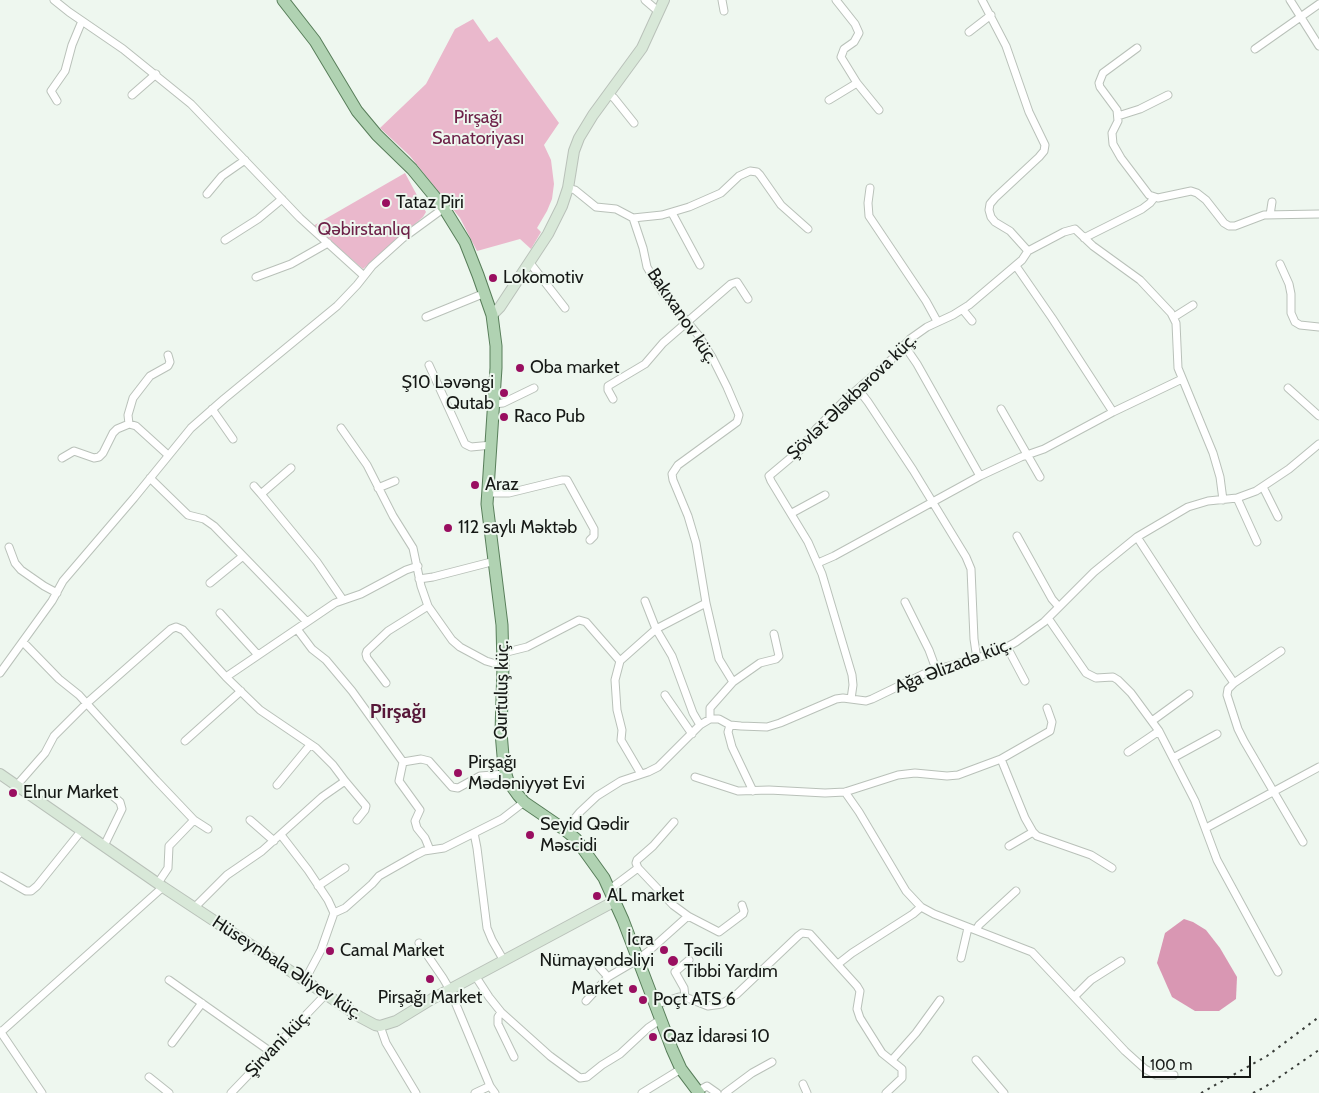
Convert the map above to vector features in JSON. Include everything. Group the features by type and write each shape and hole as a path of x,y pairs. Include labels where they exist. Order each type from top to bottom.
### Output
{"main road":[{"name":"Qurtuluş küç.","path":"283,0 315,41 356,111 412,169 444,208 464,242 485,293 492,315 496,346 488,513 502,625 501,732 502,756 506,774 511,787 524,802 565,830 585,850 610,889 660,1020 681,1068 697,1093"}],"street":[{"path":"54,0 123,48 197,110 282,199 364,276"},
{"path":"645,0 659,12"},
{"path":"492,315 500,307 530,263 556,219 568,188 576,144 585,126 642,48 664,0"},
{"path":"722,0 724,11"},
{"path":"836,0 858,30 858,37 844,49 842,56 857,83 879,110"},
{"path":"982,0 1013,62 1029,112 1045,145 1044,151 1039,157 990,204 991,217 995,222 1010,230 1030,250 1072,229 1079,232 1084,238 1144,284 1174,317 1176,322 1178,363 1182,379 1213,453 1220,477 1223,500"},
{"path":"1290,0 1319,46"},
{"path":"1255,49 1319,4"},
{"path":"969,32 991,15"},
{"path":"57,101 51,92 65,71 72,45 82,21"},
{"path":"1138,48 1103,73 1099,83 1100,87 1114,104 1118,116 1118,121 1112,133 1114,144 1143,188 1154,198"},
{"path":"132,95 156,74"},
{"path":"830,100 857,83"},
{"path":"608,94 614,98 634,123"},
{"path":"1118,116 1140,109 1168,95"},
{"path":"207,194 222,176 245,160"},
{"path":"568,188 575,190 596,207 616,209 632,218 672,213 721,193 739,176 750,171 756,172 760,174 781,205 808,229"},
{"path":"870,188 867,208 869,216 926,300 937,321"},
{"path":"1084,238 1142,209 1150,204 1154,198 1191,191 1198,193 1206,200 1224,223 1229,226 1235,226 1257,217 1270,215 1319,214"},
{"path":"225,240 258,219 282,199"},
{"path":"1270,215 1272,202"},
{"path":"0,673 64,581 191,428 337,306 378,260 403,238 444,208"},
{"path":"672,213 700,265"},
{"name":"Bakıxanov küç.","path":"632,218 647,267 686,322 699,336 712,357 727,387 739,418 737,422 678,465 672,474 696,543 706,603 719,658 733,682"},
{"path":"256,277 290,264 328,243"},
{"name":"Şövlət Ələkbərova küç.","path":"851,699 852,675 818,563 792,513 769,476 800,450 816,429 920,331 937,321 963,310 1016,266 1030,250"},
{"path":"530,263 565,308"},
{"path":"1280,264 1289,284 1291,313 1295,322 1300,325 1319,327"},
{"path":"1016,266 1113,412"},
{"path":"613,399 608,386 645,364 663,343 734,282 740,284 748,299"},
{"path":"426,317 485,293"},
{"path":"1174,317 1193,305"},
{"path":"963,310 972,321"},
{"path":"904,345 917,364 980,476"},
{"path":"129,424 128,415 133,398 150,376 168,366 170,362 168,355"},
{"path":"429,365 465,444 472,447 492,445"},
{"path":"818,563 980,476 1028,454 1044,449 1113,412 1182,379"},
{"path":"494,404 503,403 534,388"},
{"path":"1288,388 1319,416"},
{"path":"858,389 889,432 966,557 971,569 974,639 977,659"},
{"path":"212,409 233,439"},
{"path":"1001,409 1040,477"},
{"path":"62,458 74,451 94,458 99,457 117,428 129,424 136,426 168,455"},
{"path":"341,428 367,465 393,516 413,548 419,579 428,606 452,640 460,647 486,661 503,666"},
{"name":"Ağa Əlizadə küç.","path":"710,719 719,719 730,724 756,728 767,727 836,699 866,701 872,699 936,669 977,659 1007,647 1029,634 1048,618 1107,561 1137,537 1168,517 1188,507 1208,501 1237,498 1263,487 1290,469 1319,444"},
{"path":"261,494 291,468"},
{"path":"150,478 188,514 204,519 214,526 307,622"},
{"path":"488,493 509,493 567,480 594,529 595,533 590,540"},
{"path":"378,488 395,481"},
{"path":"254,486 317,562 343,600"},
{"path":"1263,487 1278,517"},
{"path":"792,513 825,495"},
{"path":"1237,498 1257,542"},
{"path":"1017,536 1052,599 1059,607"},
{"path":"1137,537 1234,683"},
{"path":"9,547 15,563 21,570 57,593"},
{"path":"210,583 243,556"},
{"path":"419,579 434,577 495,561"},
{"path":"226,677 328,607 361,594 406,570 418,566"},
{"path":"645,601 656,629 672,656 693,713 700,725"},
{"path":"905,602 929,650 936,669"},
{"path":"641,774 621,740 615,680 620,661 656,629 706,603"},
{"path":"386,683 367,658 367,651 388,631 428,606"},
{"path":"220,613 258,655"},
{"path":"1048,618 1086,674 1096,678 1113,677 1118,680 1160,731 1184,778 1206,828 1217,860 1278,972"},
{"path":"503,653 527,647 579,620 586,622 620,661"},
{"path":"17,785 45,753 54,736 87,703 162,636 176,627 183,630 226,677 271,718 310,744 333,765 366,806 366,810 357,820"},
{"path":"297,629 312,649 326,660 352,691 402,762 399,781 420,810 415,821 430,850"},
{"path":"565,830 597,796 621,781 658,767 700,725 710,719 710,708 733,682 760,663 776,659 779,656 774,634"},
{"path":"23,642 59,679 87,703 194,820 208,829"},
{"path":"1007,647 1025,681"},
{"path":"1281,651 1234,683 1228,689 1227,695 1238,729 1302,842"},
{"path":"185,741 241,691"},
{"path":"1152,721 1188,694"},
{"path":"665,695 692,734"},
{"path":"695,777 729,789 746,792 769,790 825,793 845,792 898,775 915,773 947,776 958,775 1001,760 1050,731 1052,722 1047,708"},
{"path":"730,724 728,732 732,747 753,790"},
{"path":"1128,752 1160,731"},
{"path":"1173,758 1217,734"},
{"path":"277,785 310,744"},
{"path":"402,762 421,758 429,761 452,787 458,788 480,776 506,774"},
{"path":"1001,760 1025,818 1037,836 1091,856 1112,868"},
{"path":"1206,828 1319,767"},
{"name":"Hüseynbala Əliyev küç.","path":"0,774 160,885 360,1018 375,1025 380,1026 396,1021 615,901"},
{"path":"195,907 211,889 232,871 274,841 322,797 345,781"},
{"path":"104,846 122,809 120,802 108,792"},
{"path":"845,792 906,891 921,907 968,928 1032,952 1125,1051 1145,1069 1156,1075 1174,1075"},
{"path":"304,980 321,950 334,913 344,908 384,872 416,855 444,848 474,834 502,819 524,802"},
{"path":"42,1093 0,1032 160,885 168,868 169,846 194,820"},
{"path":"250,820 274,841"},
{"path":"674,822 653,846 637,860 638,868 673,905 688,916 719,932 743,914 742,905"},
{"path":"0,876 26,891 31,891 82,830"},
{"path":"1009,846 1033,832"},
{"path":"474,834 487,928 504,961"},
{"path":"281,835 308,870 328,900 334,913"},
{"path":"318,886 345,868"},
{"path":"610,889 638,868"},
{"path":"976,930 978,925 1016,891"},
{"path":"838,964 921,907"},
{"path":"586,1001 608,977 637,960 688,916"},
{"path":"961,958 968,928"},
{"path":"654,1005 678,997 685,997 708,1006 722,1004 736,994 802,933 806,932 814,937 858,986 860,991 857,1009 860,1018 878,1048 902,1069 902,1078 886,1093"},
{"path":"419,943 450,990 490,1086 495,1093"},
{"path":"685,997 684,988 675,972 689,960"},
{"path":"1075,996 1091,980 1121,961"},
{"path":"599,967 608,977"},
{"path":"476,977 501,1012 550,1056 584,1079 620,1054 648,1028 660,1020"},
{"path":"168,980 271,1052"},
{"name":"Şirvani küç.","path":"231,1093 326,994"},
{"path":"892,1060 916,1033 940,1000"},
{"path":"172,1043 202,1003"},
{"path":"501,1012 498,1017 498,1024 514,1057"},
{"path":"380,1026 386,1044 416,1093"},
{"path":"976,1060 1004,1093"},
{"path":"725,1093 752,1073 772,1062"},
{"path":"642,1093 681,1068"},
{"path":"149,1078 169,1093"},
{"path":"803,1084 807,1093"},
{"path":"475,1093 490,1086"},
{"path":"697,1093 707,1086 717,1093"}],"green space":[{"name":"Pirşağı Sanatoriyası","path":"473,19 489,42 497,37 559,123 544,145 551,160 554,184 552,199 537,228 541,232 531,249 520,239 477,251 460,218 410,156 380,128 426,84 455,29"},
{"name":"Qəbirstanlıq","path":"405,173 426,212 423,217 363,269 313,226"}],"shaded area":[{"path":"1184,919 1206,930 1220,948 1237,977 1236,999 1219,1011 1195,1011 1172,997 1157,963 1165,933"}],"railway":[{"path":"1201,1093 1267,1056 1319,1017"},
{"path":"1253,1093 1265,1087 1319,1050"}],"place":[{"name":"Tataz Piri","path":"386,203"},
{"name":"Lokomotiv","path":"493,278"},
{"name":"Oba market","path":"520,368"},
{"name":"Ş10 Ləvəngi Qutab","path":"504,393"},
{"name":"Raco Pub","path":"504,417"},
{"name":"Araz","path":"475,485"},
{"name":"112 saylı Məktəb","path":"448,528"},
{"name":"Pirşağı Mədəniyyət Evi","path":"458,773"},
{"name":"Elnur Market","path":"13,793"},
{"name":"Seyid Qədir Məscidi","path":"530,835"},
{"name":"AL market","path":"597,896"},
{"name":"İcra Nümayəndəliyi","path":"664,950"},
{"name":"Camal Market","path":"330,951"},
{"name":"Təcili Tibbi Yardım","path":"673,961"},
{"name":"Pirşağı Market","path":"430,979"},
{"name":"Market","path":"633,989"},
{"name":"Poçt ATS 6","path":"643,1000"},
{"name":"Qaz İdarəsi 10","path":"653,1037"}],"district":[{"name":"Pirşağı","path":"398,712"}]}
